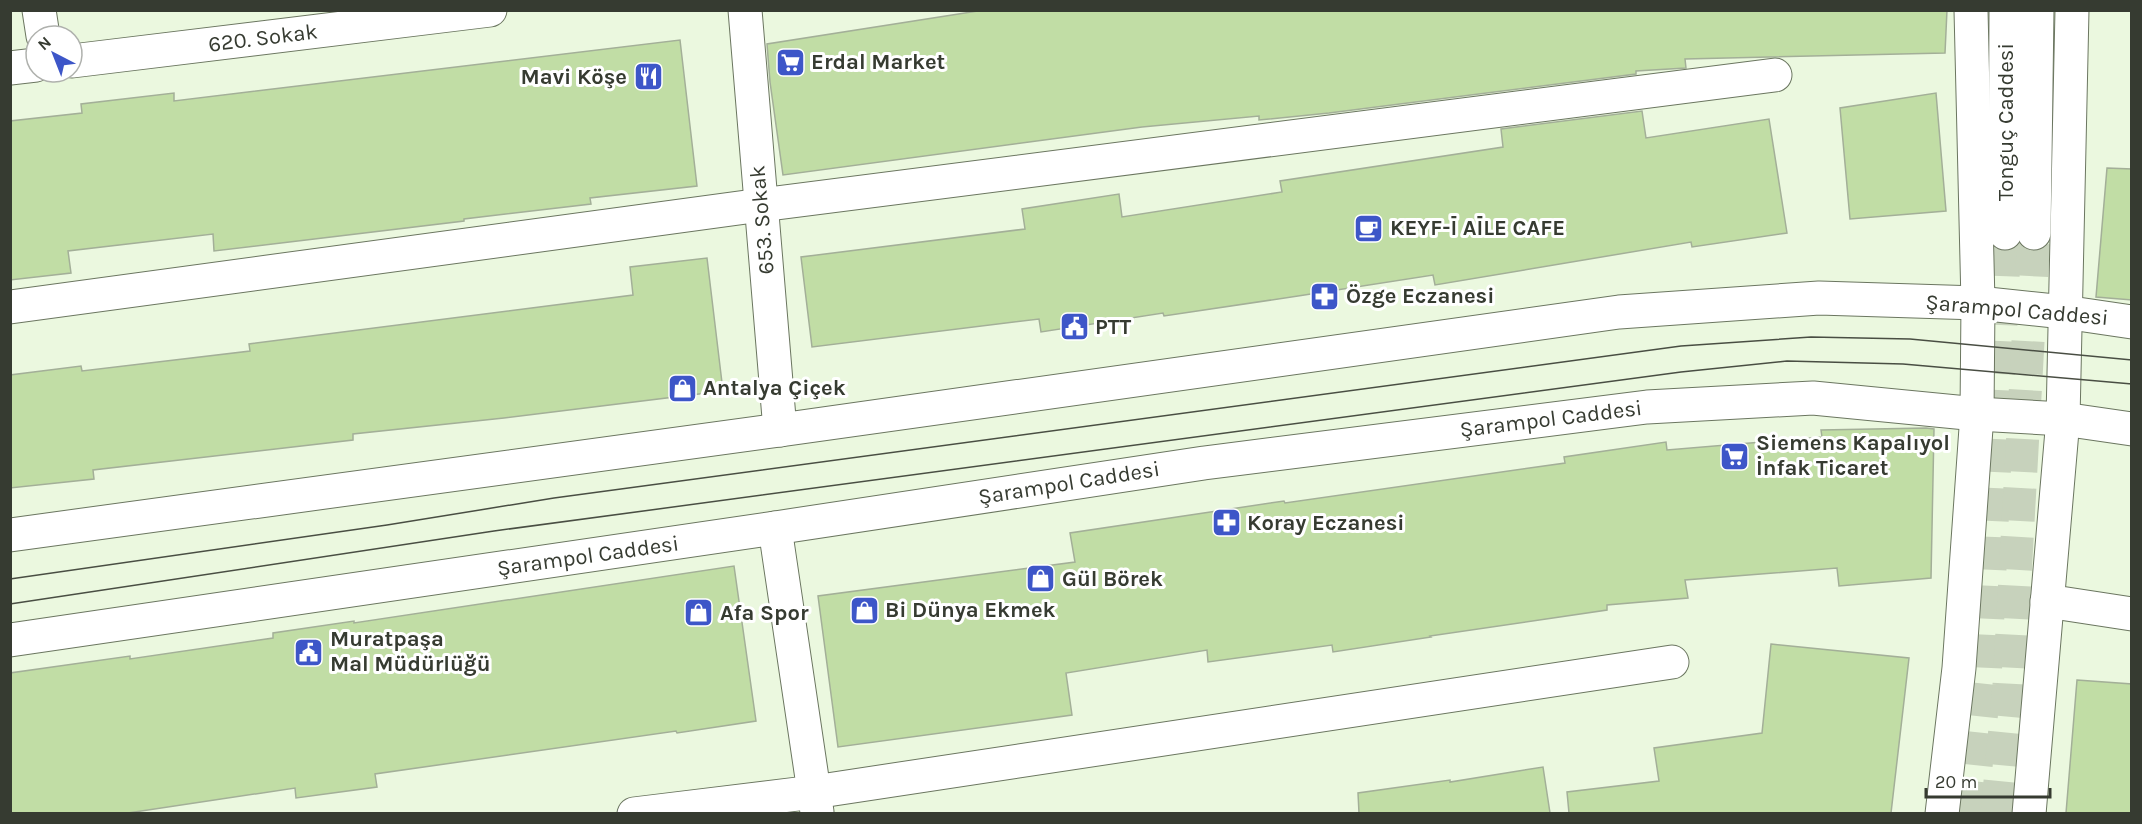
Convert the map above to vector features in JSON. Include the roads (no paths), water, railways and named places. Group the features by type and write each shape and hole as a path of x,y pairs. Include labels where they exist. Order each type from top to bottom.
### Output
{"street":[{"name":"620. Sokak","path":"84,60 490,10"},
{"name":"653. Sokak","path":"745,10 780,430"},
{"path":"1942,813 1959,668 1977,414 1978,303 1971,10"},
{"name":"Tonguç Caddesi","path":"2006,10 2020,233 2037,10"},
{"path":"2028,813 2063,419 2064,312 2072,104 2072,10"},
{"path":"10,306 761,205 1775,75"},
{"name":"Şarampol Caddesi","path":"10,535 1619,312 1819,298 1978,303 2132,322"},
{"name":"Şarampol Caddesi","path":"10,640 1204,463 1647,407 1813,398 1977,414 2063,419 2132,429"},
{"path":"775,528 815,803"},
{"path":"2047,601 2132,614"},
{"path":"634,813 815,803 1672,662"}],"tunnel":[{"path":"1971,814 1985,681 2005,233"},
{"path":"1997,814 2009,685 2034,233"}],"tram line":[{"path":"10,579 387,525 554,498 1681,346 1811,337 1910,339 2132,360"},
{"path":"10,604 494,531 1681,372 1787,361 1903,364 2132,384"}],"place":[{"name":"Erdal Market","path":"790,62"},
{"name":"Mavi Köşe","path":"648,77"},
{"name":"KEYF-Ī AĪLE CAFE","path":"1369,228"},
{"name":"Özge Eczanesi","path":"1325,296"},
{"name":"PTT","path":"1074,327"},
{"name":"Antalya Çiçek","path":"682,388"},
{"name":"Siemens Kapalıyol İnfak Ticaret","path":"1735,456"},
{"name":"Koray Eczanesi","path":"1226,523"},
{"name":"Gül Börek","path":"1041,579"},
{"name":"Bi Dünya Ekmek","path":"864,610"},
{"name":"Afa Spor","path":"699,613"},
{"name":"Muratpaşa Mal Müdürlüğü","path":"309,652"}]}
